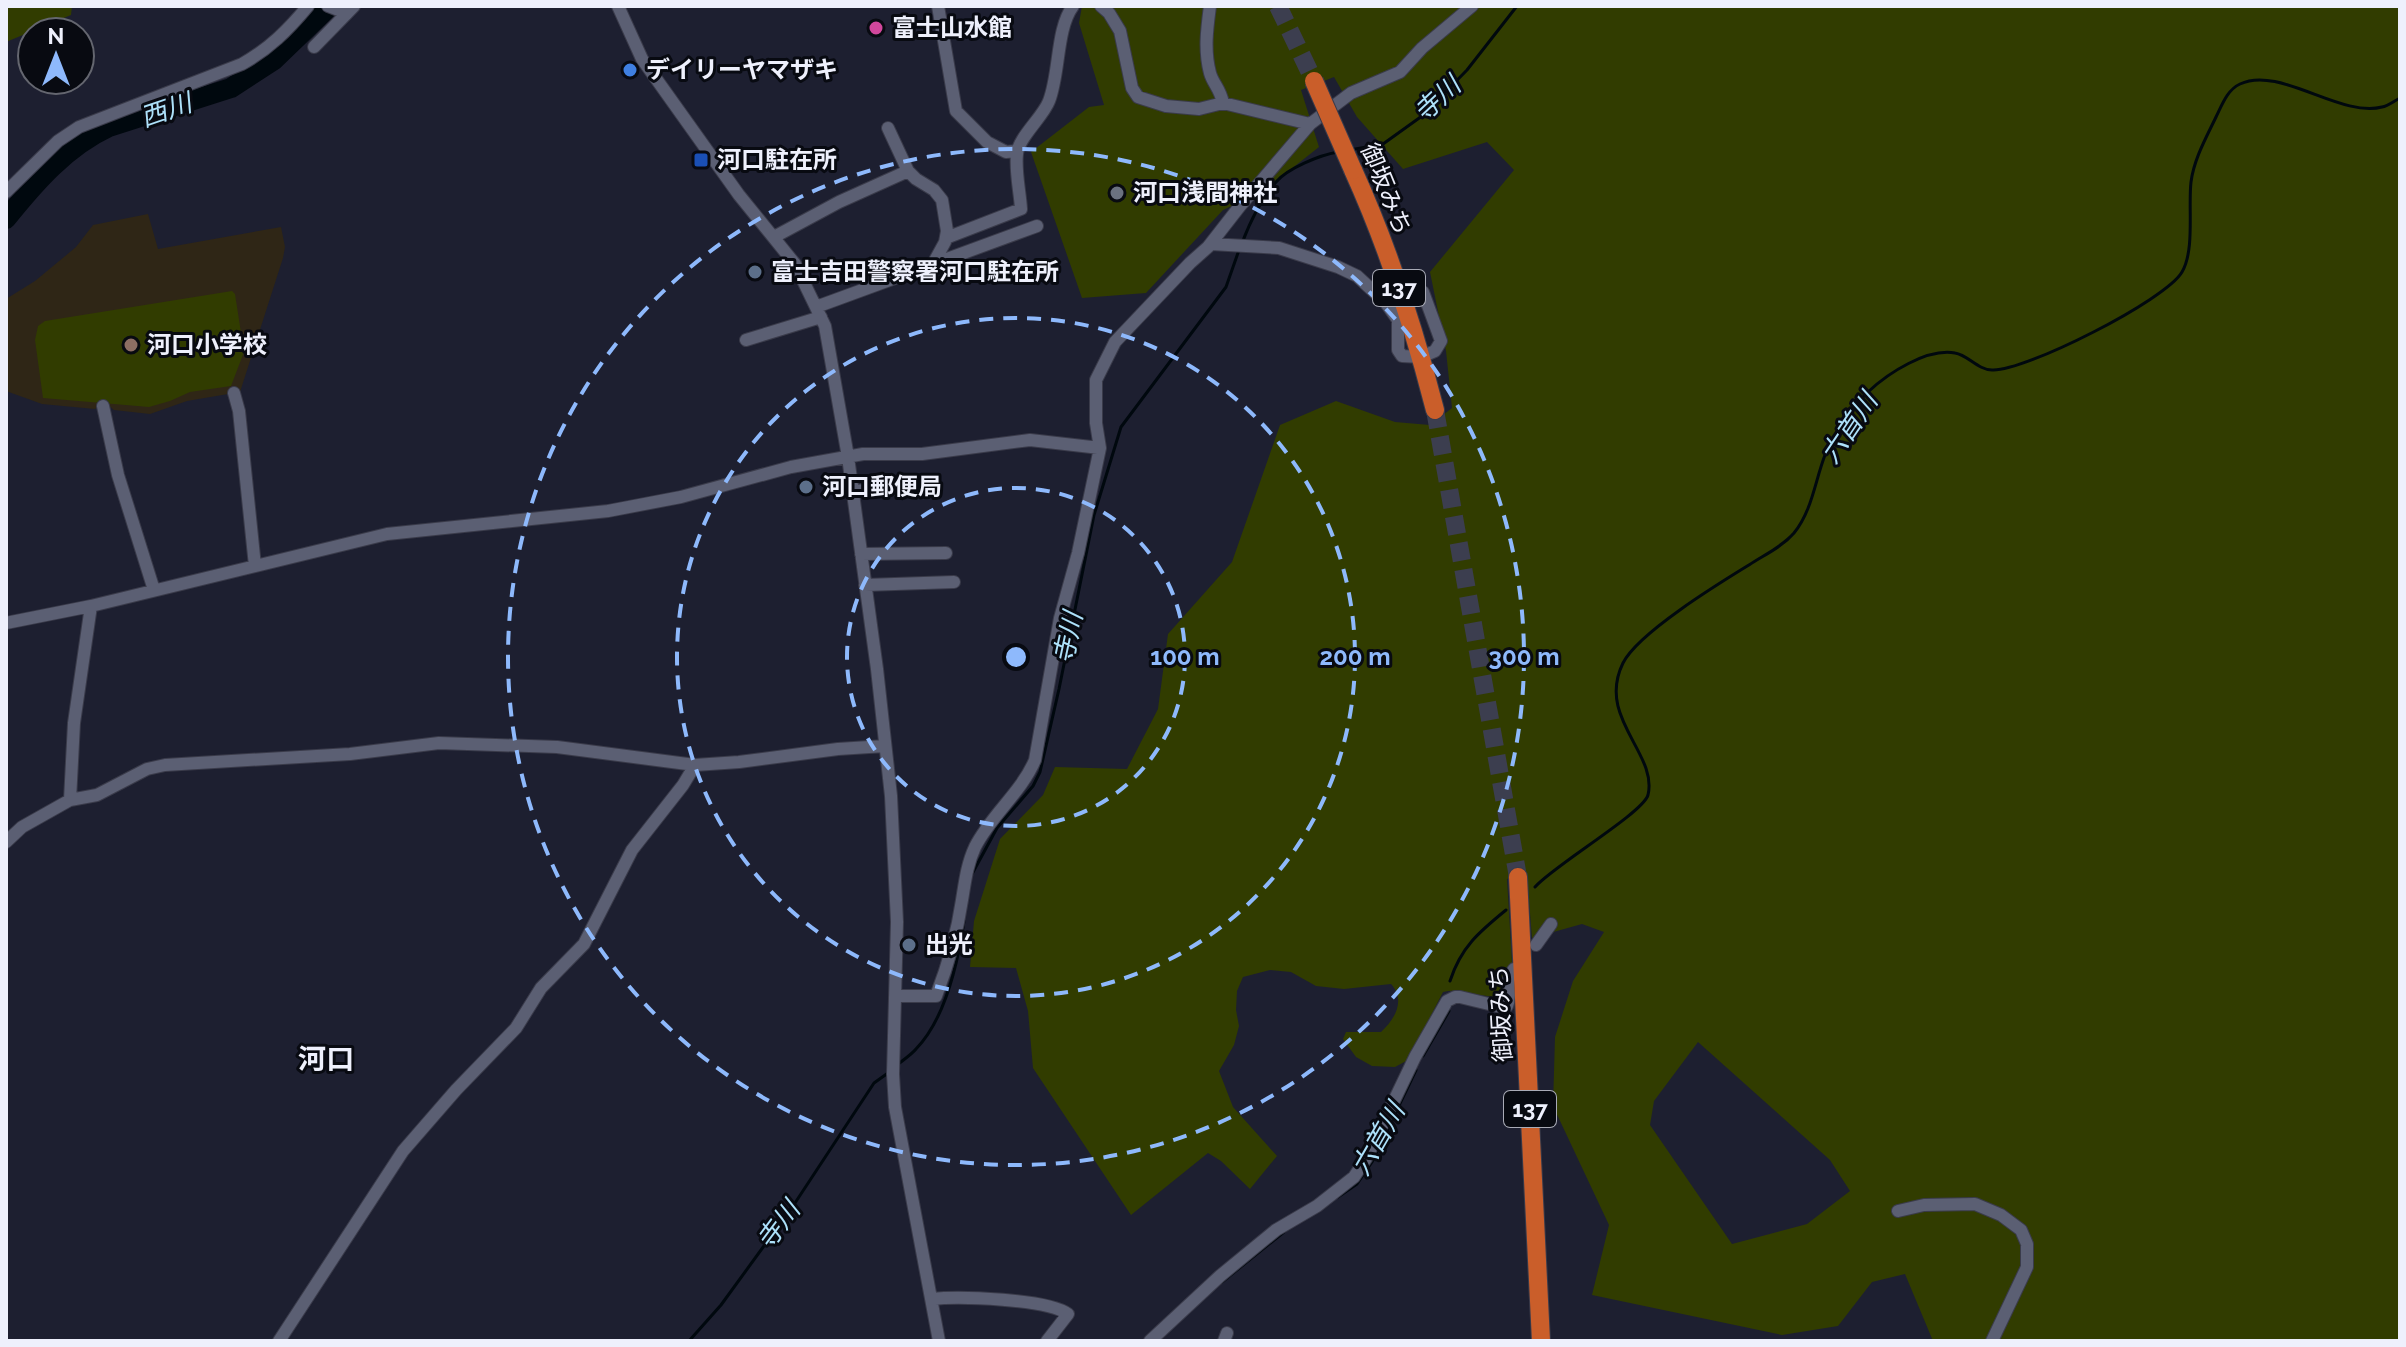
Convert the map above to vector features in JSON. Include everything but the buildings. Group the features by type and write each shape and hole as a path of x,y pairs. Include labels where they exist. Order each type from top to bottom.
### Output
{"highway":[{"name":"御坂みち","path":"1314,81 1374,218 1421,357 1435,410"},
{"name":"御坂みち","path":"1518,877 1541,1341"}],"street":[{"path":"6,189 70,132 259,55 308,6"},
{"path":"618,6 642,59 739,195 795,264 818,312 832,359 865,585 896,866 893,1074 900,1142 939,1341"},
{"path":"938,6 956,111 987,142 1006,152 1017,151"},
{"path":"946,238 1021,209 1017,151 1047,106 1058,71 1062,36 1073,6"},
{"path":"1101,6 1120,31 1132,88 1138,97 1166,106 1199,109 1223,103 1310,124"},
{"path":"1210,6 1205,43 1211,78 1220,90 1223,103"},
{"path":"895,996 936,996 949,963 963,898 963,881 974,848 1029,775 1035,760 1060,618 1078,553 1100,448 1096,423 1096,380 1115,342 1211,244 1310,124 1351,93 1400,72 1422,48 1472,6"},
{"path":"314,47 342,9"},
{"path":"888,128 908,171 934,190 942,200 947,231 933,264"},
{"path":"774,237 839,202 908,171"},
{"path":"746,340 933,264 1037,226"},
{"path":"1211,244 1279,248 1357,276 1386,303 1398,320 1398,350 1402,356 1421,357 1435,351 1441,341 1423,292"},
{"path":"234,393 239,411 255,566"},
{"path":"103,406 118,475 154,590"},
{"path":"6,623 91,606 387,534 623,508 681,497 791,467 863,454 922,454 1030,440 1100,448"},
{"path":"852,491 932,487"},
{"path":"861,554 946,553"},
{"path":"865,585 954,582"},
{"path":"70,800 74,723 91,606"},
{"path":"6,842 22,827 70,800 97,795 157,766 350,754 439,743 557,747 695,765 885,746"},
{"path":"279,1341 403,1151 516,1028 541,988 584,944 632,850 695,765"},
{"path":"1536,945 1551,924"},
{"path":"1150,1341 1220,1276 1276,1230 1317,1206 1354,1177 1447,1001 1460,997 1507,1006 1507,981 1514,969"},
{"path":"1898,1211 1924,1205 1975,1204 2001,1215 2021,1230 2027,1244 2027,1267 1992,1341"},
{"path":"932,1299 990,1299 1056,1307 1068,1314 1047,1341"}],"shaded area":[{"name":"河口小学校","path":"148,214 158,249 281,227 285,247 283,258 240,392 187,401 150,414 114,410 108,405 95,409 42,404 6,391 6,299 35,281 76,247 93,225"}],"green space":[{"path":"6,6 72,6 69,16 16,16 16,38 6,42"},
{"path":"1082,6 2400,6 2400,1341 1933,1341 1905,1274 1872,1282 1838,1326 1782,1335 1592,1295 1609,1225 1553,1106 1555,1037 1573,981 1604,932 1582,924 1532,938 1527,876 1507,879 1512,963 1503,977 1501,996 1443,992 1408,1060 1395,1067 1372,1066 1356,1057 1343,1039 1346,1032 1381,1032 1386,1027 1398,1003 1398,996 1391,984 1344,989 1316,986 1291,972 1270,970 1243,977 1237,991 1239,1026 1234,1045 1219,1071 1233,1107 1277,1156 1250,1189 1208,1153 1131,1215 1033,1068 1028,1011 1016,968 970,967 974,921 1000,839 1043,795 1055,767 1127,769 1158,709 1168,634 1232,562 1280,425 1336,401 1395,422 1430,425 1452,408 1446,351 1430,272 1514,170 1487,142 1403,169 1357,117 1334,77 1301,90 1319,147 1262,192 1223,210 1146,293 1082,298 1031,152 1089,107 1104,105 1079,23","holes":["1698,1042 1830,1160 1850,1191 1807,1224 1732,1244 1650,1125 1654,1101"]},
{"path":"232,291 244,352 231,386 190,392 149,407 43,398 35,340 38,326 45,321"}],"waterway":[{"name":"西川","path":"6,219 40,179 65,155 93,135 109,127 231,88 274,60 330,6"},
{"name":"寺川","path":"1350,150 1383,144 1422,116 1467,70 1517,6"},
{"name":"六首川","path":"1535,887 1631,814 1648,795 1649,780 1645,764 1617,701 1617,683 1623,663 1631,651 1699,596 1778,547 1794,533 1809,506 1833,439 1849,413 1868,392 1897,370 1932,354 1955,353 1982,368 2009,368 2093,332 2171,284 2186,263 2191,182 2198,157 2225,98 2240,84 2256,80 2273,81 2365,108 2384,106 2400,98"},
{"name":"寺川","path":"1242,243 1261,203 1281,177 1305,163 1338,152"},
{"name":"寺川","path":"972,874 997,828 1033,786 1040,772 1094,515 1121,427 1226,287 1239,250"},
{"name":"六首川","path":"1450,981 1472,941 1506,910"},
{"name":"寺川","path":"897,1065 926,1036 943,1006 964,921"},
{"name":"六首川","path":"1423,1056 1449,1011"},
{"name":"六首川","path":"1338,1197 1357,1184 1372,1162 1416,1070"},
{"name":"寺川","path":"689,1341 721,1305 793,1206 874,1083 888,1073"},
{"name":"六首川","path":"1222,1282 1284,1232"}],"tunnel":[{"path":"1278,6 1314,81"},
{"path":"1435,410 1518,877"}],"place":[{"name":"富士山水館","path":"876,28"},
{"name":"デイリーヤマザキ","path":"630,70"},
{"name":"河口駐在所","path":"701,160"},
{"name":"河口浅間神社","path":"1117,193"},
{"name":"富士吉田警察署河口駐在所","path":"755,272"},
{"name":"河口小学校","path":"131,345"},
{"name":"河口郵便局","path":"806,487"},
{"name":"出光","path":"909,945"}],"district":[{"name":"河口","path":"326,1059"}]}
